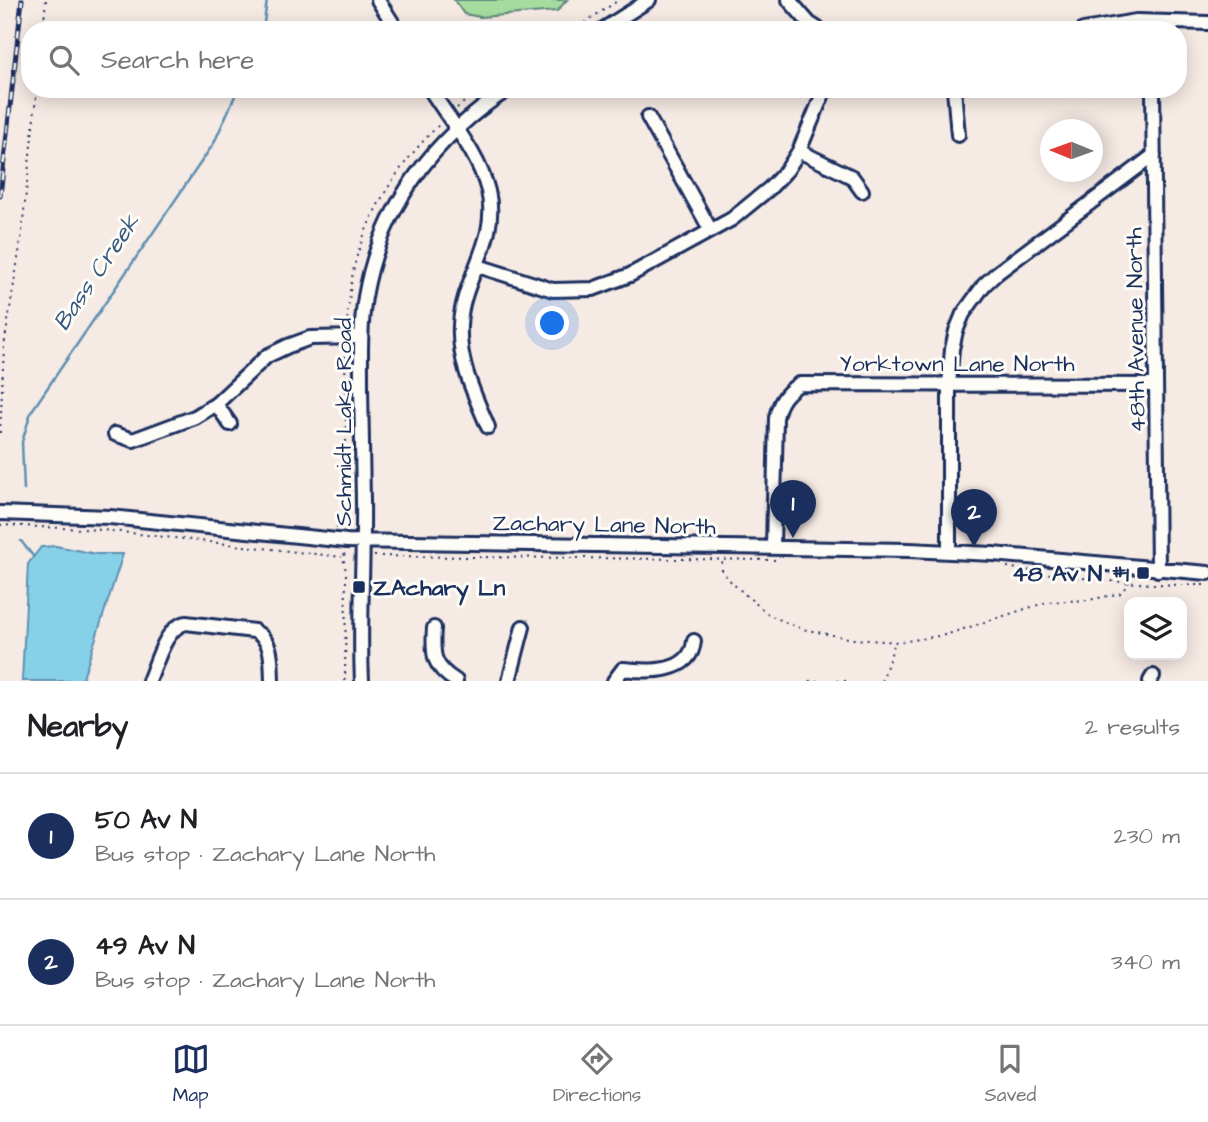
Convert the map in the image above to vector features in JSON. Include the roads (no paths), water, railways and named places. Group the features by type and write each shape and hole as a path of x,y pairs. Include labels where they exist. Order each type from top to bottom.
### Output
{"street":[{"path":"378,0 391,21"},
{"path":"616,21 649,0"},
{"path":"789,0 807,21"},
{"path":"1187,24 1208,23"},
{"path":"436,98 458,128 482,173 489,201 489,230 478,266 469,282 460,323 460,342 470,383 488,427"},
{"name":"Schmidt Lake Road","path":"362,681 364,541 361,337 367,287 384,230 400,198 420,168 470,117 496,98"},
{"path":"478,266 553,290 593,289 630,275 732,219 752,205 787,170 799,151 821,98"},
{"path":"955,98 958,135"},
{"name":"48th Avenue North","path":"1153,98 1158,570"},
{"path":"648,117 710,229"},
{"path":"799,151 852,177 862,191"},
{"path":"949,552 949,385 956,331 968,307 984,285 1154,155"},
{"path":"115,434 133,440 195,417 216,404 267,356 288,346 310,338 361,337"},
{"name":"Yorktown Lane North","path":"773,547 776,418 784,397 792,389 805,383 1156,386"},
{"path":"216,404 230,424"},
{"name":"Zachary Lane North","path":"0,513 110,517 364,541 949,552 1208,573"},
{"path":"149,681 168,637 180,625 194,624 254,631 267,642 270,650 272,681"},
{"path":"509,681 523,627"},
{"path":"434,628 433,647 437,665 443,673 456,681"},
{"path":"614,681 623,669 656,670 676,666 691,653 694,641"}],"water":[{"path":"56,546 96,554 123,554 82,681 22,681 28,564 41,547"}],"waterway":[{"name":"Bass Creek","path":"264,21 267,0"},
{"name":"Bass Creek","path":"24,490 22,442 31,412 214,143 234,98"},
{"name":"Bass Creek","path":"21,541 33,556"}],"railway":[{"path":"0,196 22,0"}],"place":[{"name":"50 Av N","path":"793,538"},
{"name":"49 Av N","path":"974,547"},
{"name":"48 Av N #1","path":"1143,573"},
{"name":"ZAchary Ln","path":"359,587"}]}
